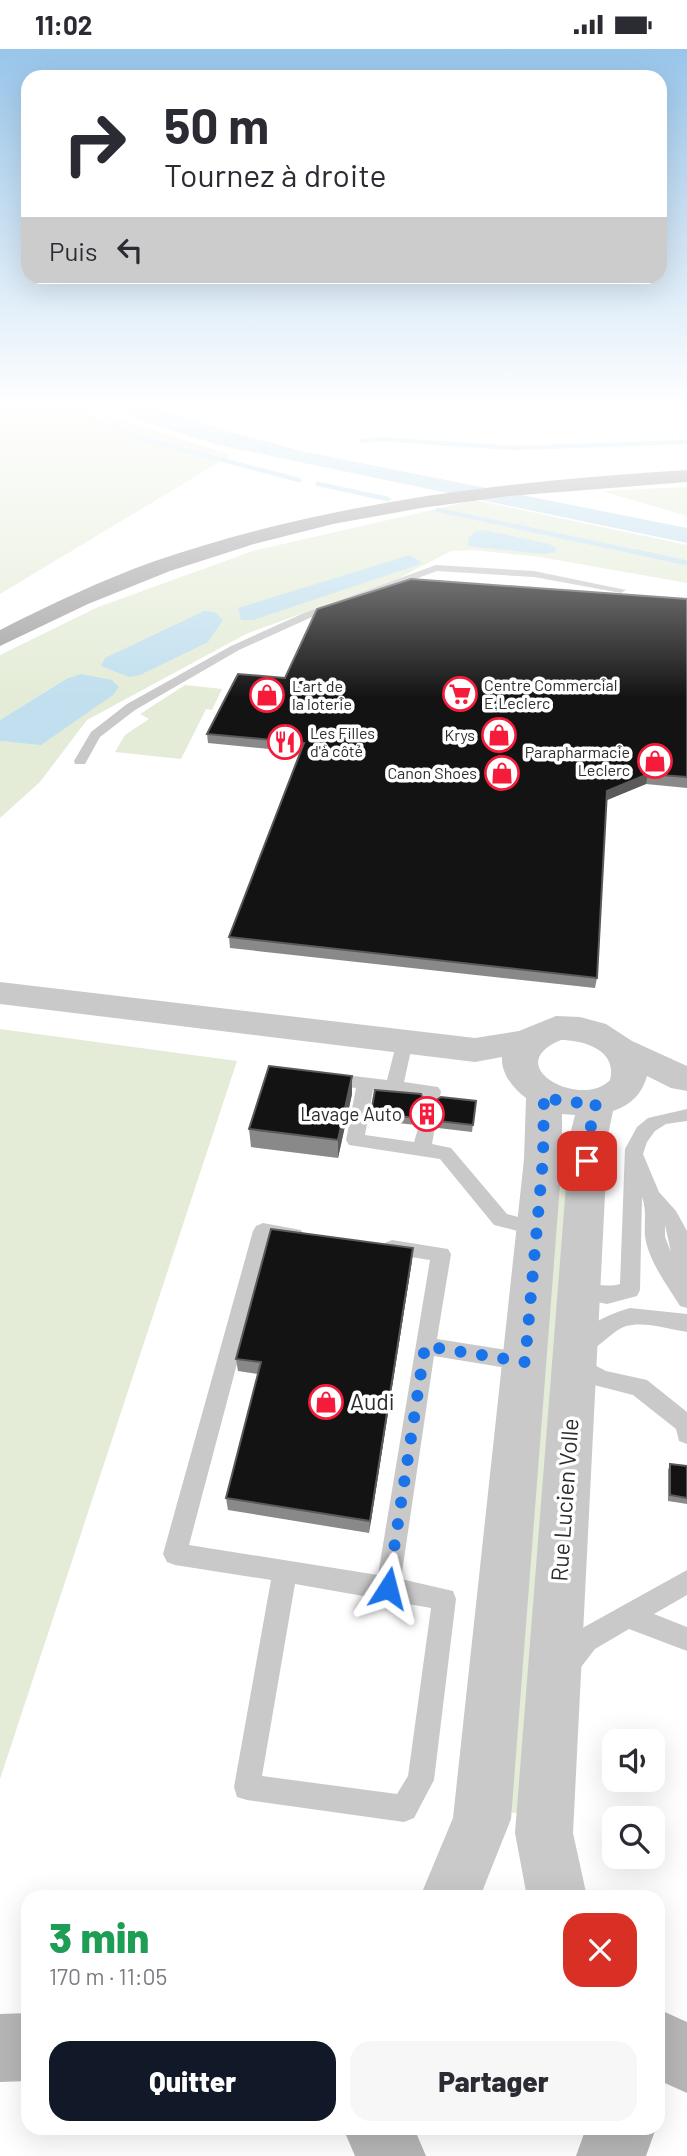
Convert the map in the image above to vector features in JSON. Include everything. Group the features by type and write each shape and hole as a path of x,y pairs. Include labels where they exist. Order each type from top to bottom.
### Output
{"main road":[{"path":"0,639 94,594 159,568 261,535 420,501"},
{"path":"0,2047 21,2047"},
{"path":"665,2047 687,2059"},
{"path":"380,2135 391,2156"},
{"path":"611,2156 618,2135"}],"street":[{"path":"0,993 475,1050 531,1070 561,1102 685,1079"},
{"path":"453,1890 482,1819 543,1159 531,1070 540,1033 575,1028 594,1032 610,1039 622,1050 685,1079"},
{"path":"610,1095 630,1076 629,1063 622,1050"},
{"name":"Rue Lucien Volle","path":"556,1890 544,1833 589,1135 610,1095"}],"lane":[{"path":"80,761 95,735 131,708 235,648 308,614 436,568 534,574 621,590"},
{"path":"394,1087 405,1041"},
{"path":"315,1078 432,1091 430,1102"},
{"path":"366,1083 355,1140 445,1153 501,1220 537,1229"},
{"path":"579,1291 607,1296 630,1290 634,1149 641,1133 659,1118 687,1115"},
{"path":"422,1150 426,1127"},
{"path":"634,1149 651,1194 669,1213 683,1235 682,1265 675,1280 687,1300"},
{"path":"285,1571 247,1787 404,1808 421,1780 444,1599 388,1588 285,1571 175,1554 263,1231 318,1238"},
{"path":"373,1245 441,1254 388,1588"},
{"path":"687,1323 631,1315 606,1324 575,1357 602,1379 639,1387 687,1425 687,1434"},
{"path":"425,1346 525,1362"},
{"path":"554,1681 586,1640 687,1582"},
{"path":"627,1616 687,1639"}],"green space":[{"path":"0,501 154,501 0,594"},
{"path":"469,501 481,501 687,545 687,583 540,557 473,550 451,551 397,579 246,634 87,720 40,782 0,818 0,741 41,744 66,679 0,720 0,655 98,607 253,551"},
{"path":"637,501 687,501 687,516"},
{"path":"185,685 222,689 212,710 206,709 181,759 115,752 125,735 149,719 140,714"},
{"path":"0,1029 237,1061 0,1779"},
{"path":"559,1142 577,1142 534,1815 505,1812"}],"water":[{"path":"488,501 553,501 687,528 687,543"},
{"path":"484,530 549,544 556,548 555,552 543,554 468,546 469,537 476,531"},
{"path":"410,555 421,562 253,620 241,620 238,608"},
{"path":"204,611 215,612 223,620 208,642 140,675 129,677 101,666 105,658"},
{"path":"81,674 112,680 119,687 113,695 41,745 0,741 0,720 66,679"}],"building":[{"path":"411,579 687,599 687,777 648,774 607,791 597,978 229,937 304,743 207,734 238,674 285,678 317,609"},
{"path":"269,1066 352,1076 338,1140 249,1129"},
{"name":"Lavage Auto","path":"375,1090 421,1094 424,1102 430,1104 441,1097 476,1101 473,1125 438,1121 432,1113 419,1113 417,1118 371,1113"},
{"path":"271,1229 413,1248 370,1521 226,1498 261,1362 236,1359"},
{"path":"670,1464 687,1466 687,1498 670,1495"}],"waterway":[{"path":"438,510 645,554"},
{"path":"637,552 687,563"}],"place":[{"name":"Centre Commercial E.Leclerc","path":"460,694"},
{"name":"L'art de la loterie","path":"267,695"},
{"name":"Krys","path":"499,735"},
{"name":"Les Filles d'à côté","path":"285,742"},
{"name":"Parapharmacie Leclerc","path":"655,761"},
{"name":"Canon Shoes","path":"502,773"},
{"name":"Lavage Auto","path":"427,1114"},
{"name":"Audi","path":"326,1402"}],"route":[{"path":"388,1588 425,1346 525,1362 543,1159 544,1095 561,1102 596,1103 587,1161"}]}
